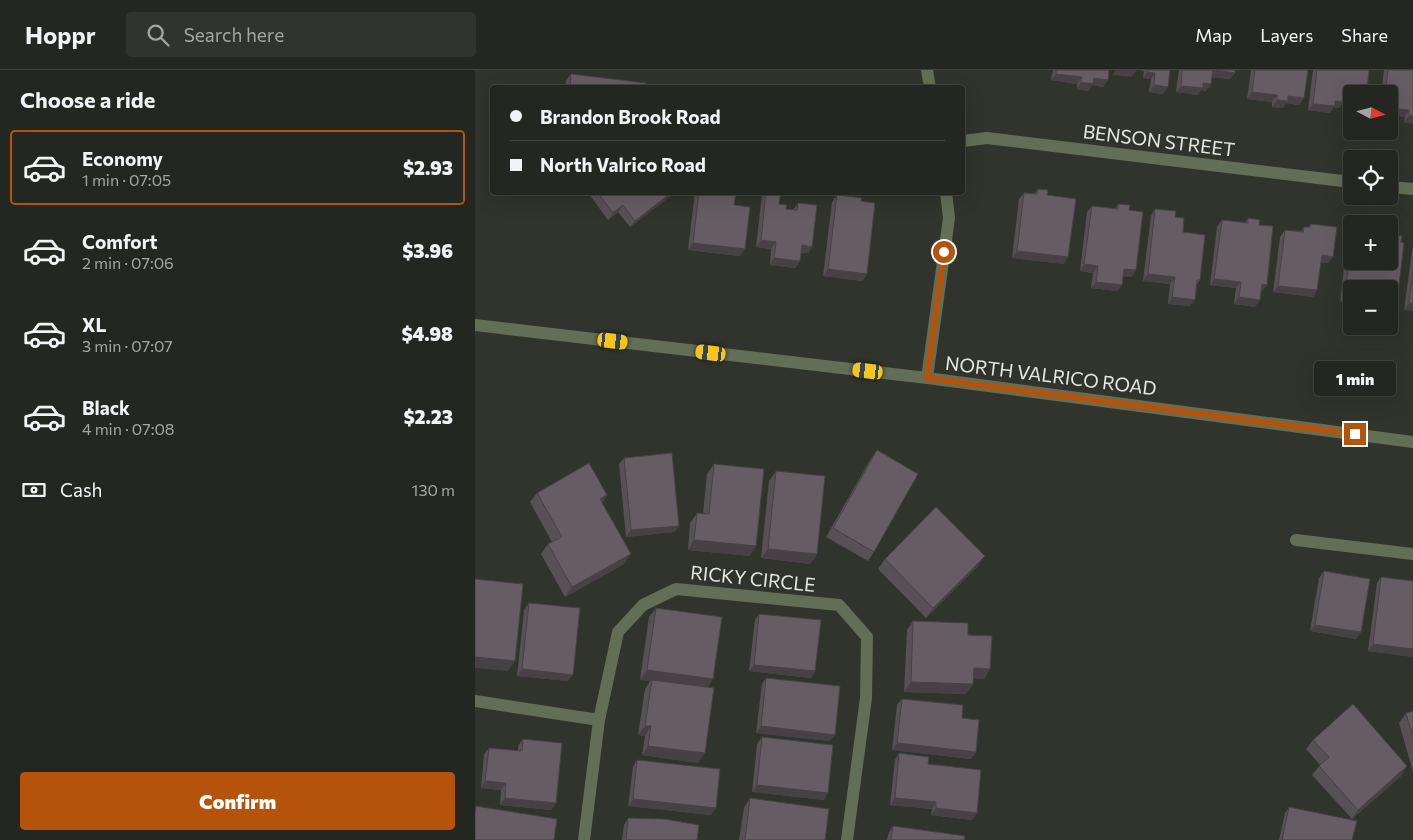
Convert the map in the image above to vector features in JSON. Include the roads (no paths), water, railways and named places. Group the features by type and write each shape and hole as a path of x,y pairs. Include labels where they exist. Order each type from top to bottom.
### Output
{"street":[{"path":"927,70 930,85"},
{"name":"BENSON STREET","path":"965,142 987,138 1343,181"},
{"path":"1398,188 1413,190"},
{"path":"927,378 949,218 946,195"},
{"name":"NORTH VALRICO ROAD","path":"475,325 927,378 1413,442"},
{"path":"1296,540 1413,554"},
{"name":"RICKY CIRCLE","path":"584,840 599,720 618,632 643,605 676,589 839,605 867,637 866,698 847,840"},
{"path":"475,701 599,720"}]}
